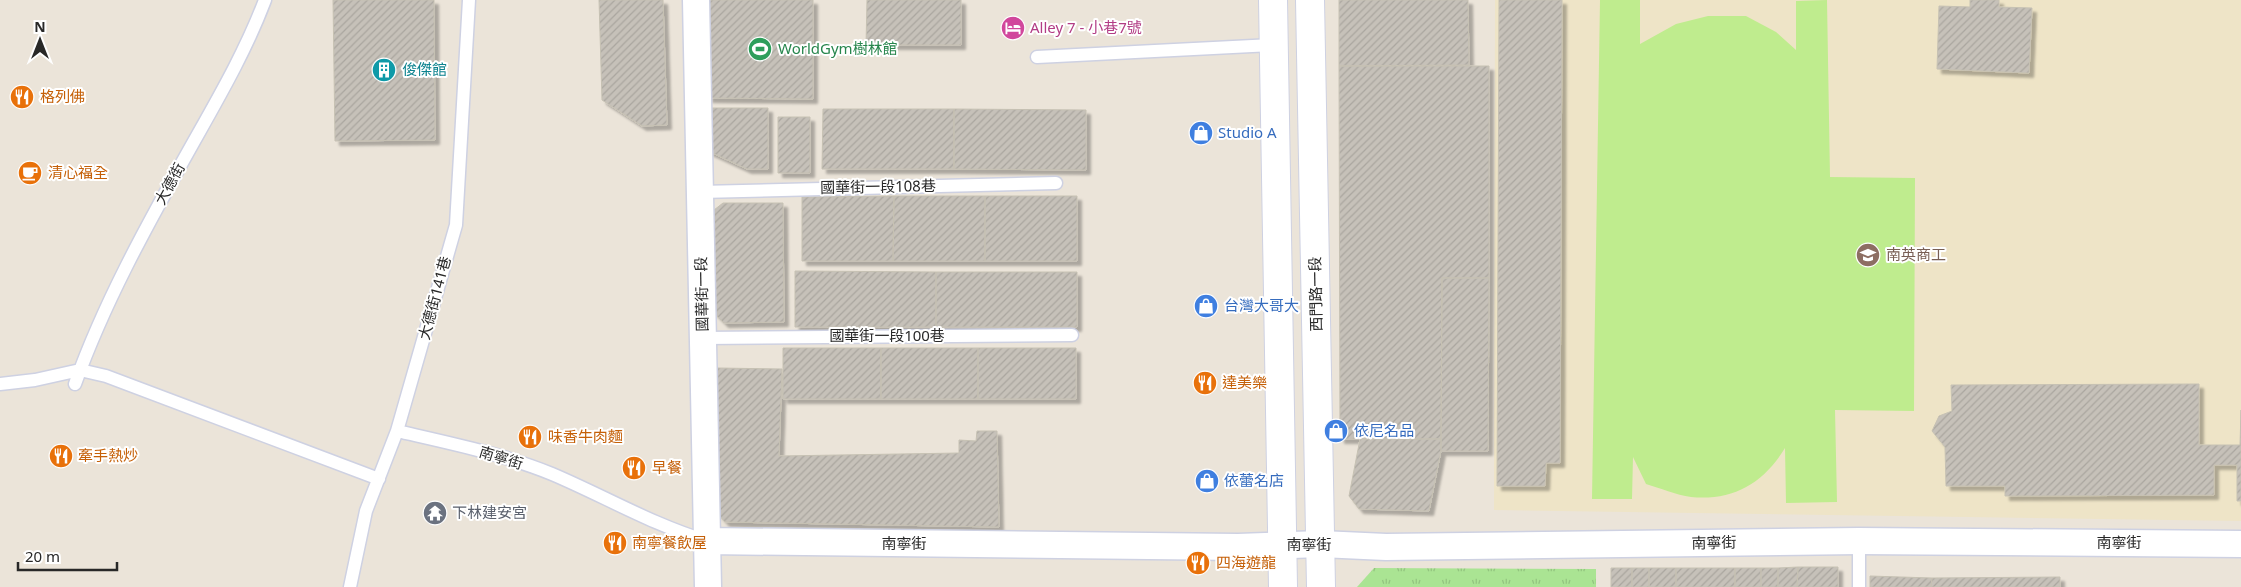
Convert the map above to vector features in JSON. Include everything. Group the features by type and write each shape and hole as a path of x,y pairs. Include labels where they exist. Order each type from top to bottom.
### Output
{"street":[{"name":"國華街一段","path":"696,0 708,587"},
{"path":"1273,0 1283,587"},
{"name":"西門路一段","path":"1310,0 1321,587"},
{"name":"南寧街","path":"707,541 1228,547 1321,544 1386,547 1859,541 2241,544"}],"lane":[{"name":"大德街","path":"75,384 90,343 151,219 251,39 265,0"},
{"name":"大德街141巷","path":"350,587 366,511 397,431 456,225 469,0"},
{"path":"1037,57 1274,45"},
{"name":"國華街一段108巷","path":"700,192 1056,183"},
{"name":"國華街一段100巷","path":"702,338 1072,335"},
{"path":"0,384 35,380 80,370 106,376 379,479"},
{"name":"南寧街","path":"397,431 483,452 551,474 678,532 707,541"},
{"path":"1859,541 1859,587"}],"shaded area":[{"name":"南英商工","path":"1495,0 2241,0 2241,521 1494,510"}],"green space":[{"path":"1600,0 1640,0 1640,44 1676,24 1708,16 1746,16 1776,32 1796,50 1796,1 1827,0 1830,177 1915,178 1914,411 1835,410 1837,502 1786,503 1785,448 1767,471 1745,488 1733,493 1706,498 1691,497 1646,484 1633,457 1632,499 1592,499"},
{"path":"1374,568 1596,569 1596,587 1357,587"}],"building":[{"name":"俊傑館","path":"333,0 434,0 435,140 335,141"},
{"path":"599,0 663,0 667,125 642,126 602,100"},
{"name":"WorldGym樹林館","path":"708,0 813,0 813,99 708,98"},
{"name":"WorldGym樹林館","path":"867,0 961,0 961,45 866,45"},
{"path":"1339,0 1468,0 1469,65 1339,66"},
{"path":"1499,0 1562,0 1560,463 1546,463 1545,486 1497,486"},
{"path":"1970,0 1999,0 1999,7 2032,8 2029,73 1937,69 1939,6 1970,7"},
{"path":"1339,66 1489,66 1489,278 1442,278 1441,439 1340,439"},
{"path":"708,108 768,108 768,169 747,169 708,151"},
{"path":"823,109 954,109 954,169 822,169"},
{"path":"954,109 1086,110 1086,170 954,169"},
{"path":"778,117 810,117 810,173 778,173"},
{"path":"894,196 893,261 802,261 802,197"},
{"path":"894,196 985,196 985,261 893,261"},
{"path":"985,196 1077,196 1077,261 985,261"},
{"path":"723,203 783,203 784,322 724,323 708,307 705,217"},
{"path":"795,271 936,272 936,327 795,327"},
{"path":"936,272 1077,272 1077,327 936,327"},
{"path":"1442,278 1489,278 1488,451 1441,451"},
{"path":"783,348 881,348 881,399 783,399"},
{"path":"881,348 978,348 978,399 881,399"},
{"path":"978,348 1076,348 1076,399 978,399"},
{"path":"718,368 782,369 779,456 959,453 959,440 976,441 977,431 997,431 999,527 725,522 708,503 704,389"},
{"path":"2199,384 2199,445 2240,445 2241,410 2241,501 2237,501 2237,465 2214,465 2214,495 2005,496 2005,486 1946,486 1945,447 1932,431 1939,416 1952,411 1951,385"},
{"path":"1360,439 1441,439 1441,451 1429,511 1359,509 1349,496"},
{"path":"1798,567 1797,587 1778,587 1778,568"},
{"path":"1798,567 1838,567 1838,587 1797,587"},
{"path":"1611,568 1632,568 1632,587 1611,587"},
{"path":"1632,568 1649,568 1649,587 1632,587"},
{"path":"1649,568 1676,568 1676,587 1649,587"},
{"path":"1676,568 1735,568 1735,587 1676,587"},
{"path":"1735,568 1761,568 1761,587 1735,587"},
{"path":"1761,568 1778,568 1778,587 1761,587"},
{"path":"1870,576 1932,578 1931,587 1870,587"},
{"path":"2060,577 2060,587 1931,587 1932,578"}],"place":[{"name":"Alley 7 - 小巷7號","path":"1013,28"},
{"name":"WorldGym樹林館","path":"760,49"},
{"name":"俊傑館","path":"384,70"},
{"name":"格列佛","path":"22,97"},
{"name":"Studio A","path":"1201,133"},
{"name":"清心福全","path":"30,173"},
{"name":"南英商工","path":"1868,255"},
{"name":"台灣大哥大","path":"1206,306"},
{"name":"達美樂","path":"1205,383"},
{"name":"依尼名品","path":"1336,431"},
{"name":"味香牛肉麵","path":"530,437"},
{"name":"牽手熱炒","path":"61,456"},
{"name":"早餐","path":"634,468"},
{"name":"依蕾名店","path":"1207,481"},
{"name":"下林建安宮","path":"435,513"},
{"name":"南寧餐飲屋","path":"615,543"},
{"name":"四海遊龍","path":"1198,563"}]}
